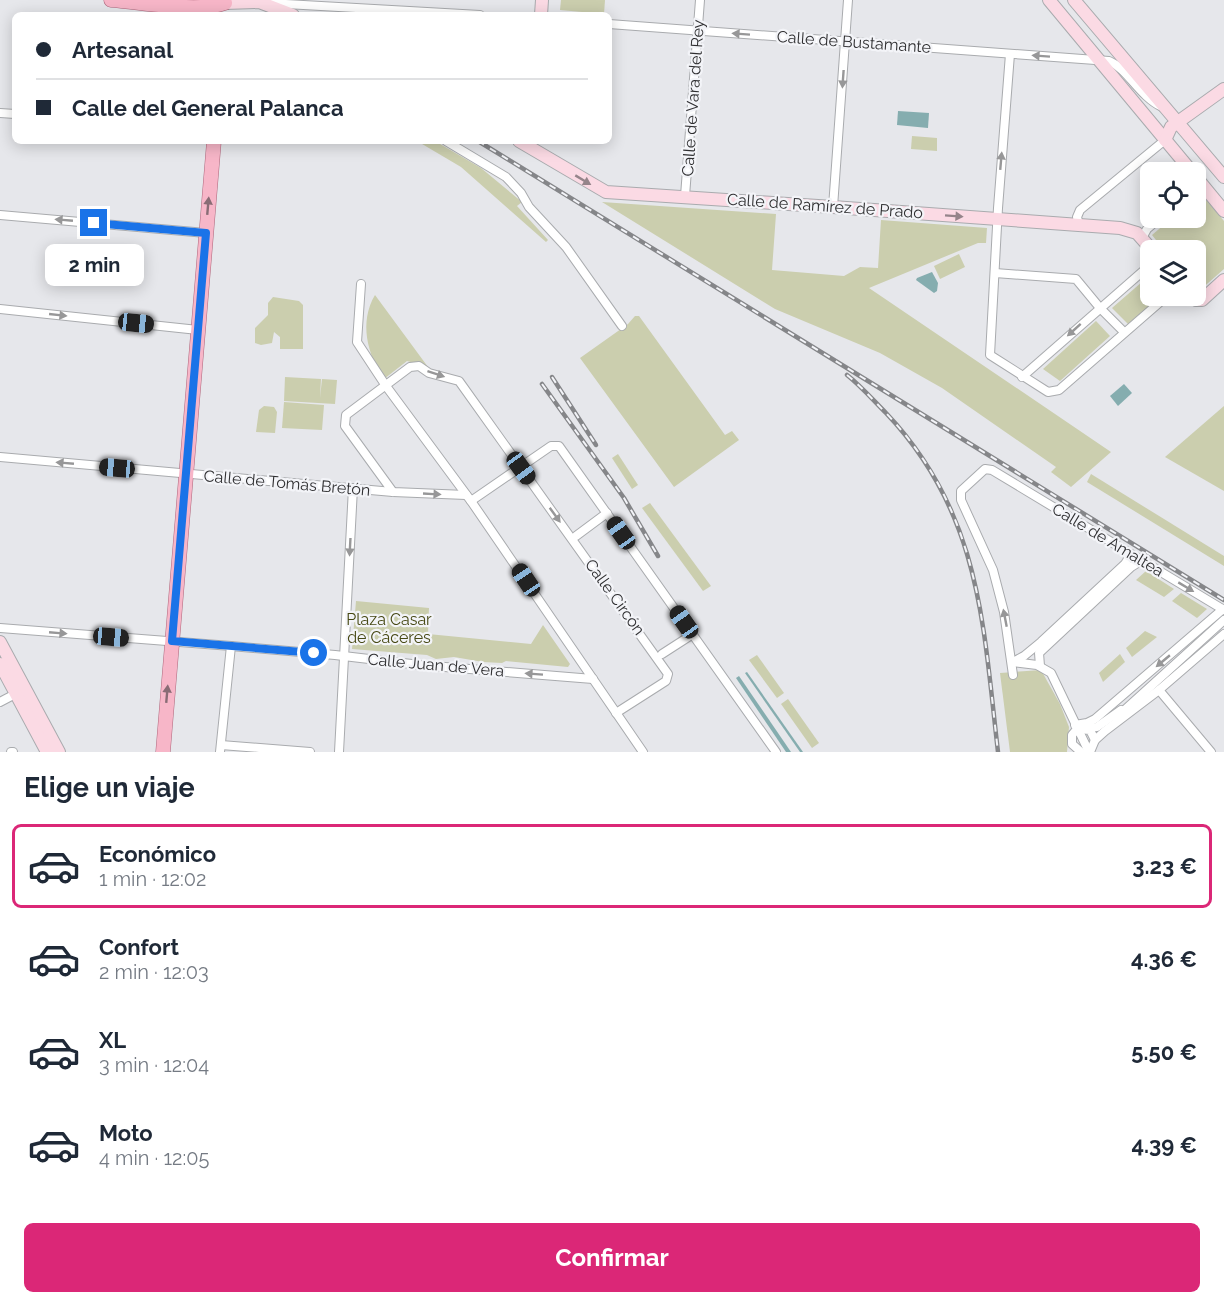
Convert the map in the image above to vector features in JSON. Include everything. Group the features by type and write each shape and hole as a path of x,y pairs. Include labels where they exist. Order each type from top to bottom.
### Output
{"main road":[{"path":"111,0 190,6 225,6 259,2 285,12"},
{"path":"1049,0 1182,162"},
{"path":"1074,0 1224,177"},
{"path":"1165,140 1171,127 1224,89"},
{"path":"163,752 213,144"},
{"name":"Calle de Ramírez de Prado","path":"533,145 602,191 1125,229 1142,238"},
{"path":"1206,191 1224,211"},
{"path":"1206,296 1224,280"},
{"path":"0,642 47,752"},
{"path":"0,664 59,752"}],"street":[{"name":"Calle de Vara del Rey","path":"685,196 700,0"},
{"path":"833,207 848,0"},
{"path":"259,2 311,2 440,12"},
{"name":"Calle de Bustamante","path":"612,24 1099,60"},
{"path":"1010,54 989,353 992,358 1048,393 1059,390 1155,306"},
{"path":"1099,60 1114,64 1146,98 1165,108"},
{"path":"1079,225 1077,218 1080,210 1165,140"},
{"path":"451,144 506,177 566,248 622,326"},
{"path":"0,214 206,233"},
{"path":"1142,238 1149,228"},
{"path":"995,273 1076,279 1124,332"},
{"path":"1022,377 1140,274"},
{"path":"361,284 357,342 386,386 469,498 643,752"},
{"path":"0,309 198,330"},
{"path":"393,492 345,426 346,415 410,368 419,366 429,373 459,381 521,468"},
{"path":"469,498 521,468 551,446 559,446 776,752"},
{"name":"Calle de Tomás Bretón","path":"0,457 469,498"},
{"name":"Calle Circón","path":"521,468 668,674 666,681 616,714"},
{"name":"Calle de Amaltea","path":"1013,662 1004,612 993,570 960,496 961,491 982,470 992,470 1224,609"},
{"path":"339,752 353,488"},
{"path":"576,536 607,513"},
{"path":"1013,662 1041,642 1125,564 1128,559 1127,552"},
{"path":"1040,666 1039,652 1131,567 1144,562"},
{"path":"1081,752 1071,744 1072,735 1095,719 1224,609"},
{"path":"1080,728 1097,727 1127,706 1224,620"},
{"name":"Calle Juan de Vera","path":"0,628 344,656 420,666 593,679"},
{"path":"662,654 693,634"},
{"path":"1090,752 1095,740 1159,690 1224,634"},
{"path":"231,646 220,748 310,752"},
{"path":"1013,662 1040,666 1051,673 1090,752"},
{"path":"1013,662 1013,675"},
{"path":"1159,690 1211,752"},
{"path":"0,702 20,691"},
{"path":"1111,726 1127,706"},
{"path":"1080,728 1092,732 1095,740"}],"green space":[{"path":"561,0 605,0 604,12 560,10"},
{"path":"912,136 937,138 937,151 911,149"},
{"path":"422,144 440,144 481,168 522,202 517,206 548,240 546,242 461,167"},
{"path":"1206,200 1224,221 1224,269 1206,285 1206,240 1156,240 1152,235 1160,228 1206,228"},
{"path":"602,202 776,214 772,270 844,276 860,267 878,268 881,220 987,228 986,243 978,243 869,288 1111,452 1071,487 1051,472 1056,467 942,388 880,353 775,309"},
{"path":"959,254 965,267 940,279 934,266"},
{"path":"1140,284 1140,306 1149,306 1128,324 1112,308"},
{"path":"375,295 428,367 407,361 384,379 373,359 367,338 367,316"},
{"path":"273,297 299,301 303,305 303,349 280,349 280,337 274,332 272,343 261,345 255,343 255,328 268,315 268,303"},
{"path":"635,316 639,316 725,435 732,431 739,440 674,487 580,358 628,324"},
{"path":"1096,321 1110,336 1060,381 1043,369"},
{"path":"285,377 321,379 320,398 322,379 337,380 335,404 284,401"},
{"path":"284,402 324,405 322,430 282,428"},
{"path":"264,406 274,407 277,412 275,433 256,432 259,410"},
{"path":"1224,406 1224,491 1165,457"},
{"path":"618,454 638,485 632,489 612,458"},
{"path":"1091,474 1224,556 1224,566 1087,482"},
{"path":"650,503 711,586 703,591 642,508"},
{"path":"1146,571 1174,589 1164,597 1136,580"},
{"path":"1181,593 1207,609 1197,618 1172,601"},
{"name":"Plaza Casar de Cáceres","path":"356,601 429,608 428,634 531,644 543,625 570,664 568,667 506,661 502,663 483,662 454,657 436,659 427,655 352,649"},
{"path":"1145,631 1157,637 1132,657 1126,648"},
{"path":"1120,654 1125,662 1103,682 1099,673"},
{"path":"757,655 784,693 777,698 749,660"},
{"path":"1041,670 1060,704 1069,727 1067,752 1010,752 1000,673"},
{"path":"788,699 819,743 812,748 781,704"}],"water":[{"path":"898,111 929,113 928,128 897,125"},
{"path":"932,272 938,283 937,291 934,293 916,280"},
{"path":"1124,384 1132,393 1118,406 1110,396"},
{"path":"747,672 803,752 800,752 745,673"},
{"path":"739,676 791,752 786,752 736,678"}],"railway":[{"path":"483,144 1224,600"},
{"path":"847,375 886,413 917,451 941,490 959,530 972,572 981,615 998,752"},
{"path":"552,377 596,445"},
{"path":"542,384 624,498 658,556"}],"route":[{"path":"94,223 206,233 172,641 314,653"}]}
